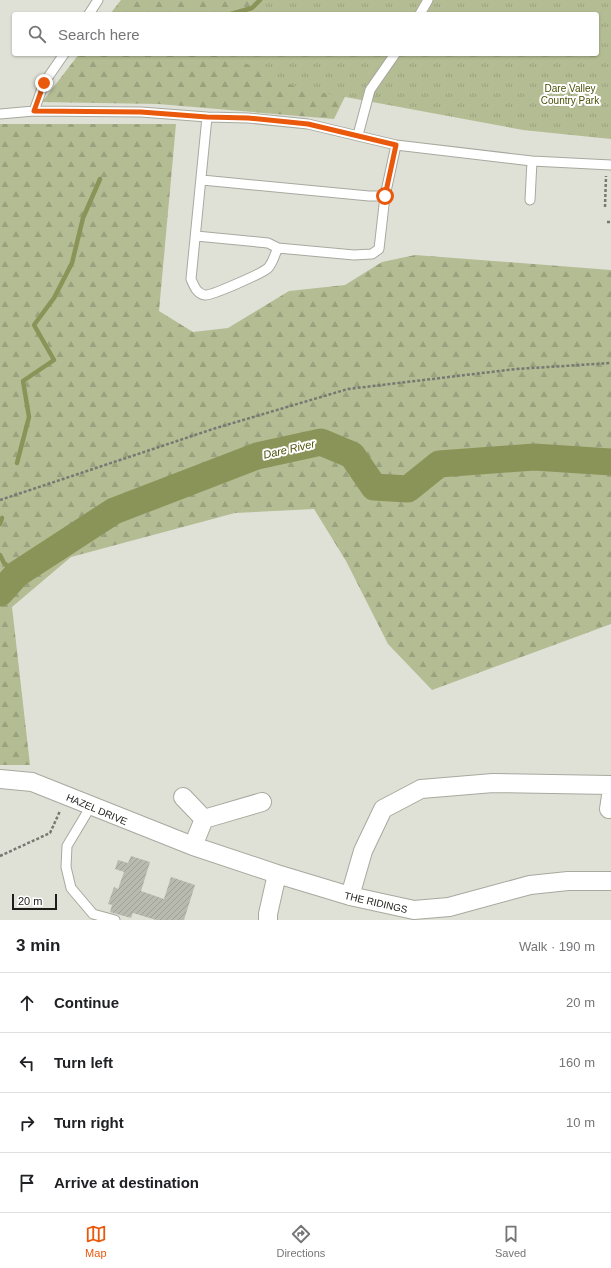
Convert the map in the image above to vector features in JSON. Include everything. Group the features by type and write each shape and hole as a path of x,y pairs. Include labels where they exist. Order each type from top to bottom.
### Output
{"street":[{"name":"HAZEL DRIVE","path":"0,779 32,782 193,846"},
{"path":"350,896 364,851 382,808 421,789 493,783 611,785"},
{"path":"183,797 204,819"},
{"path":"204,819 262,802"},
{"path":"193,846 204,819"},
{"name":"THE RIDINGS","path":"193,846 350,896 414,910 449,907 530,885 568,881 611,881"},
{"path":"268,920 277,874"}],"lane":[{"path":"90,12 98,0"},
{"path":"421,12 428,0"},
{"path":"34,111 44,83 63,56"},
{"path":"358,135 370,90 394,56"},
{"path":"0,114 34,111 141,112 207,117 248,118 308,124 396,145 532,161 609,165"},
{"path":"207,117 202,180 191,279 195,287 204,295 220,291 269,268 278,248"},
{"path":"196,236 268,244 278,248 354,255 372,254 379,249 385,196 396,145"},
{"path":"530,200 532,161"},
{"path":"202,180 369,196 385,196"},
{"path":"91,806 67,846 66,867 71,888 94,914 115,920"}],"path":[{"path":"605,207 609,165"},
{"path":"0,500 216,428 348,389 516,369 611,363"},
{"path":"0,856 50,833 67,795"}],"green space":[{"path":"121,0 393,0 387,12 112,12"},
{"name":"Dare Valley Country Park","path":"261,0 611,0 611,139 523,130 313,91 292,85 229,56 599,56 599,12 259,12 261,11"},
{"path":"77,56 365,56 334,119 158,104 42,102"},
{"path":"0,124 176,124 159,311 193,332 228,328 289,291 345,285 382,262 415,255 611,270 611,624 432,690 388,644 346,561 314,509 235,513 71,557 12,607 30,765 0,765"}],"building":[{"path":"131,856 150,862 141,891 164,899 171,877 195,885 184,920 156,920 133,913 131,918 110,912 112,905 108,904 114,887 118,889 124,872 115,869 118,860 128,863"}],"waterway":[{"path":"238,12 252,8 260,0"},
{"path":"17,463 29,417 23,381 54,360 34,325 54,298 72,263 83,218 100,179"},
{"name":"Dare River","path":"0,593 17,574 114,511 257,456 321,442 352,455 374,487 408,489 439,464 534,457 611,462"},
{"path":"0,524 2,518"},
{"path":"0,555 4,563 17,574"}],"route":[{"path":"44,83 34,111 141,112 207,117 248,118 308,124 396,145 385,196"}]}
